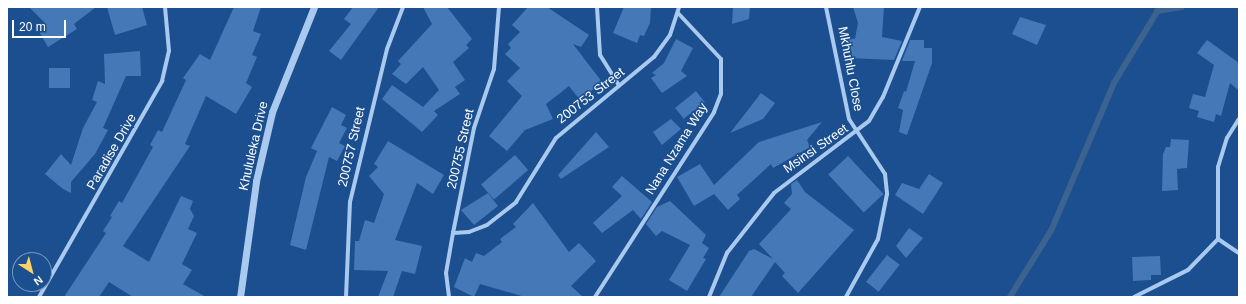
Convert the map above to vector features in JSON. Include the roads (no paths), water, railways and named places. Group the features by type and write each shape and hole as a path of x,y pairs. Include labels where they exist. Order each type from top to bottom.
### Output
{"street":[{"name":"Paradise Drive","path":"39,297 162,81 169,51 165,7"},
{"name":"Khululeka Drive","path":"240,297 256,182 272,112 314,7"},
{"name":"200757 Street","path":"346,297 350,202 385,56 403,7"},
{"name":"200755 Street","path":"450,297 446,272 474,128 494,69 499,7"},
{"path":"597,7 600,55 619,85"},
{"name":"200753 Street","path":"453,233 469,232 504,214 526,188 556,138 654,57 670,36 679,7"},
{"name":"Mkhuhlu Close","path":"826,7 834,33 844,101 857,133 885,174 887,210 878,239 846,297"},
{"name":"Msinsi Street","path":"709,297 727,253 774,193 792,176 857,133 883,97 920,7"},
{"name":"Nana Nzama Way","path":"595,297 710,118 721,94 721,59 678,13"},
{"path":"1134,297 1188,270 1218,239 1218,168 1227,138 1239,119"},
{"path":"1218,239 1239,253"}],"waterway":[{"path":"1010,297 1051,231 1114,83 1160,7"},
{"path":"1157,11 1182,7"}]}
